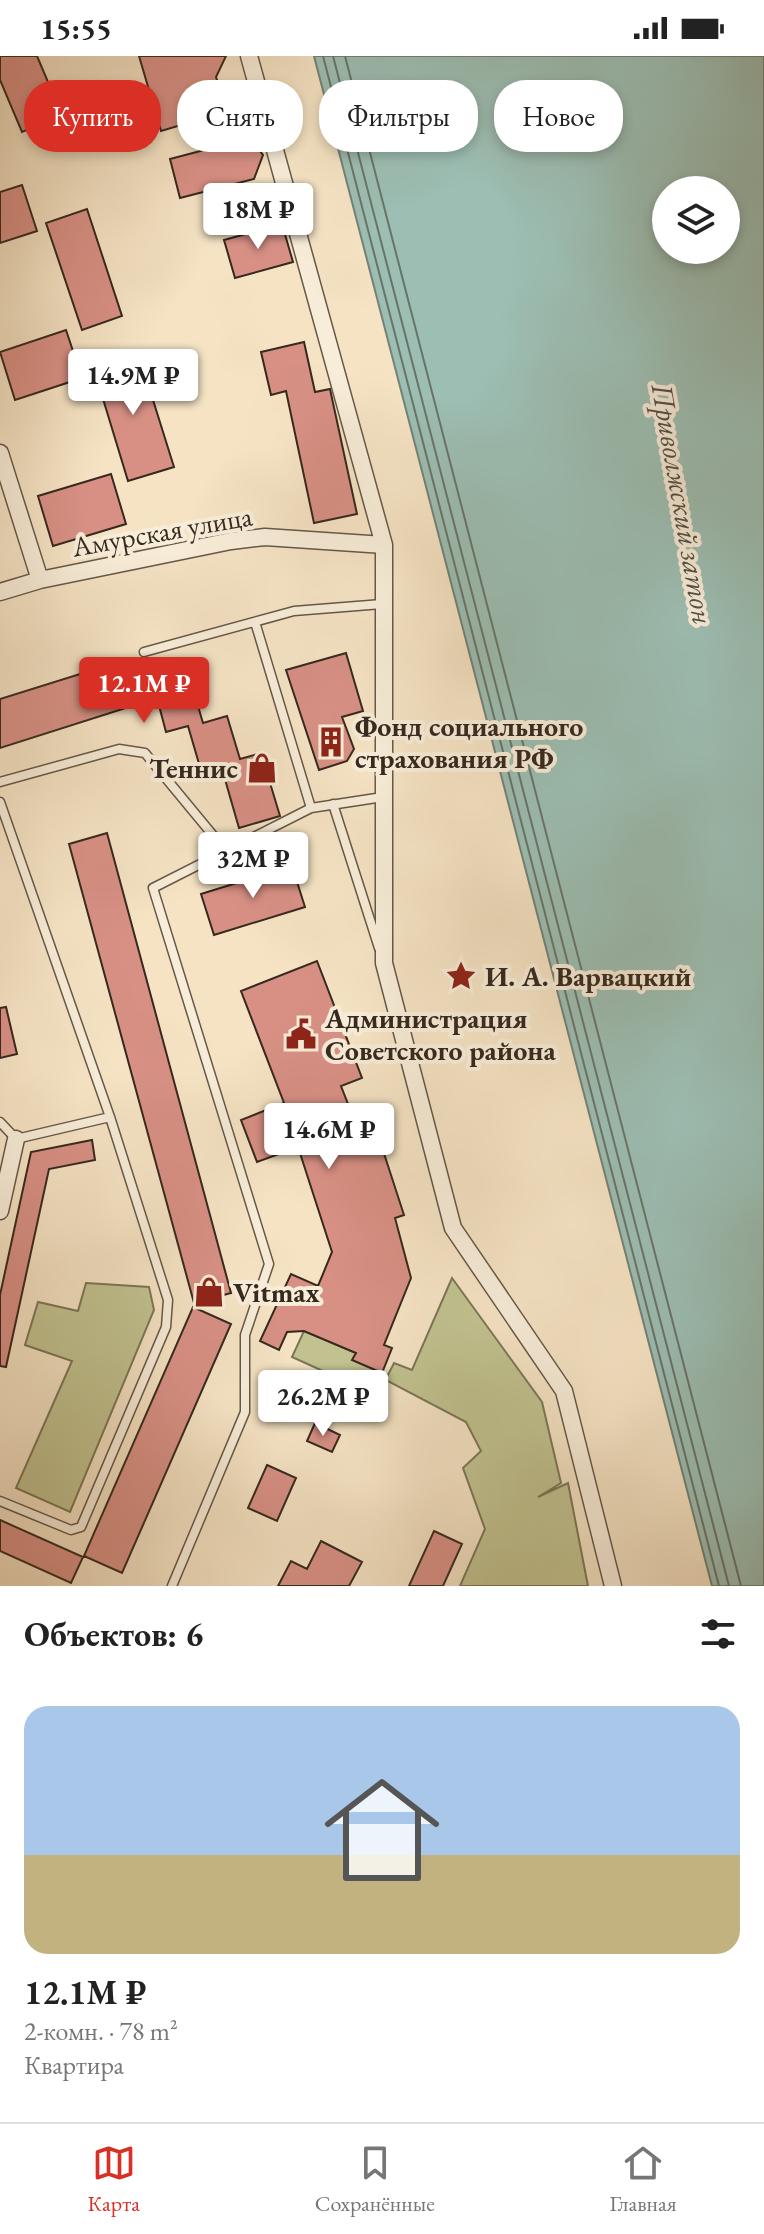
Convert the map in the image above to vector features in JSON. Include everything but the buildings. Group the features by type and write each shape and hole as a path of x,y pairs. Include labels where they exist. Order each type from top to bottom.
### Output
{"street":[{"path":"249,56 384,545 384,963 453,1228 564,1391 613,1586"},
{"path":"0,453 40,580"},
{"name":"Амурская улица","path":"0,592 40,580 254,538 384,545"},
{"path":"0,1211 16,1139"}],"lane":[{"path":"144,652 294,611 382,604"},
{"path":"255,622 311,808"},
{"path":"0,782 119,749 145,753 226,851"},
{"path":"172,1586 245,1412 245,1335 269,1264 153,888 311,808 383,797"},
{"path":"0,802 110,1117 168,1300 166,1327 81,1527 71,1530 0,1501"},
{"path":"333,804 384,963"},
{"path":"0,1122 16,1139 110,1117"}],"green space":[{"path":"452,1278 542,1402 561,1483 538,1497 568,1483 588,1586 460,1586 485,1529 463,1468 481,1451 466,1422 388,1381 380,1397 292,1357 304,1331 356,1353 353,1360 388,1375 394,1363 412,1370"},
{"path":"86,1283 149,1287 154,1310 70,1512 16,1488 72,1361 25,1345 38,1302 78,1311"}],"water":[{"name":"Приволжский затон","path":"314,56 764,56 764,1586 712,1586 339,152 478,152 478,80 320,80"}],"place":[{"name":"Фонд социального страхования РФ","path":"331,742"},
{"name":"Теннис","path":"262,768"},
{"name":"И. А. Варвацкий","path":"461,976"},
{"name":"Администрация Советского района","path":"301,1034"},
{"name":"Vitmax","path":"209,1292"}]}
